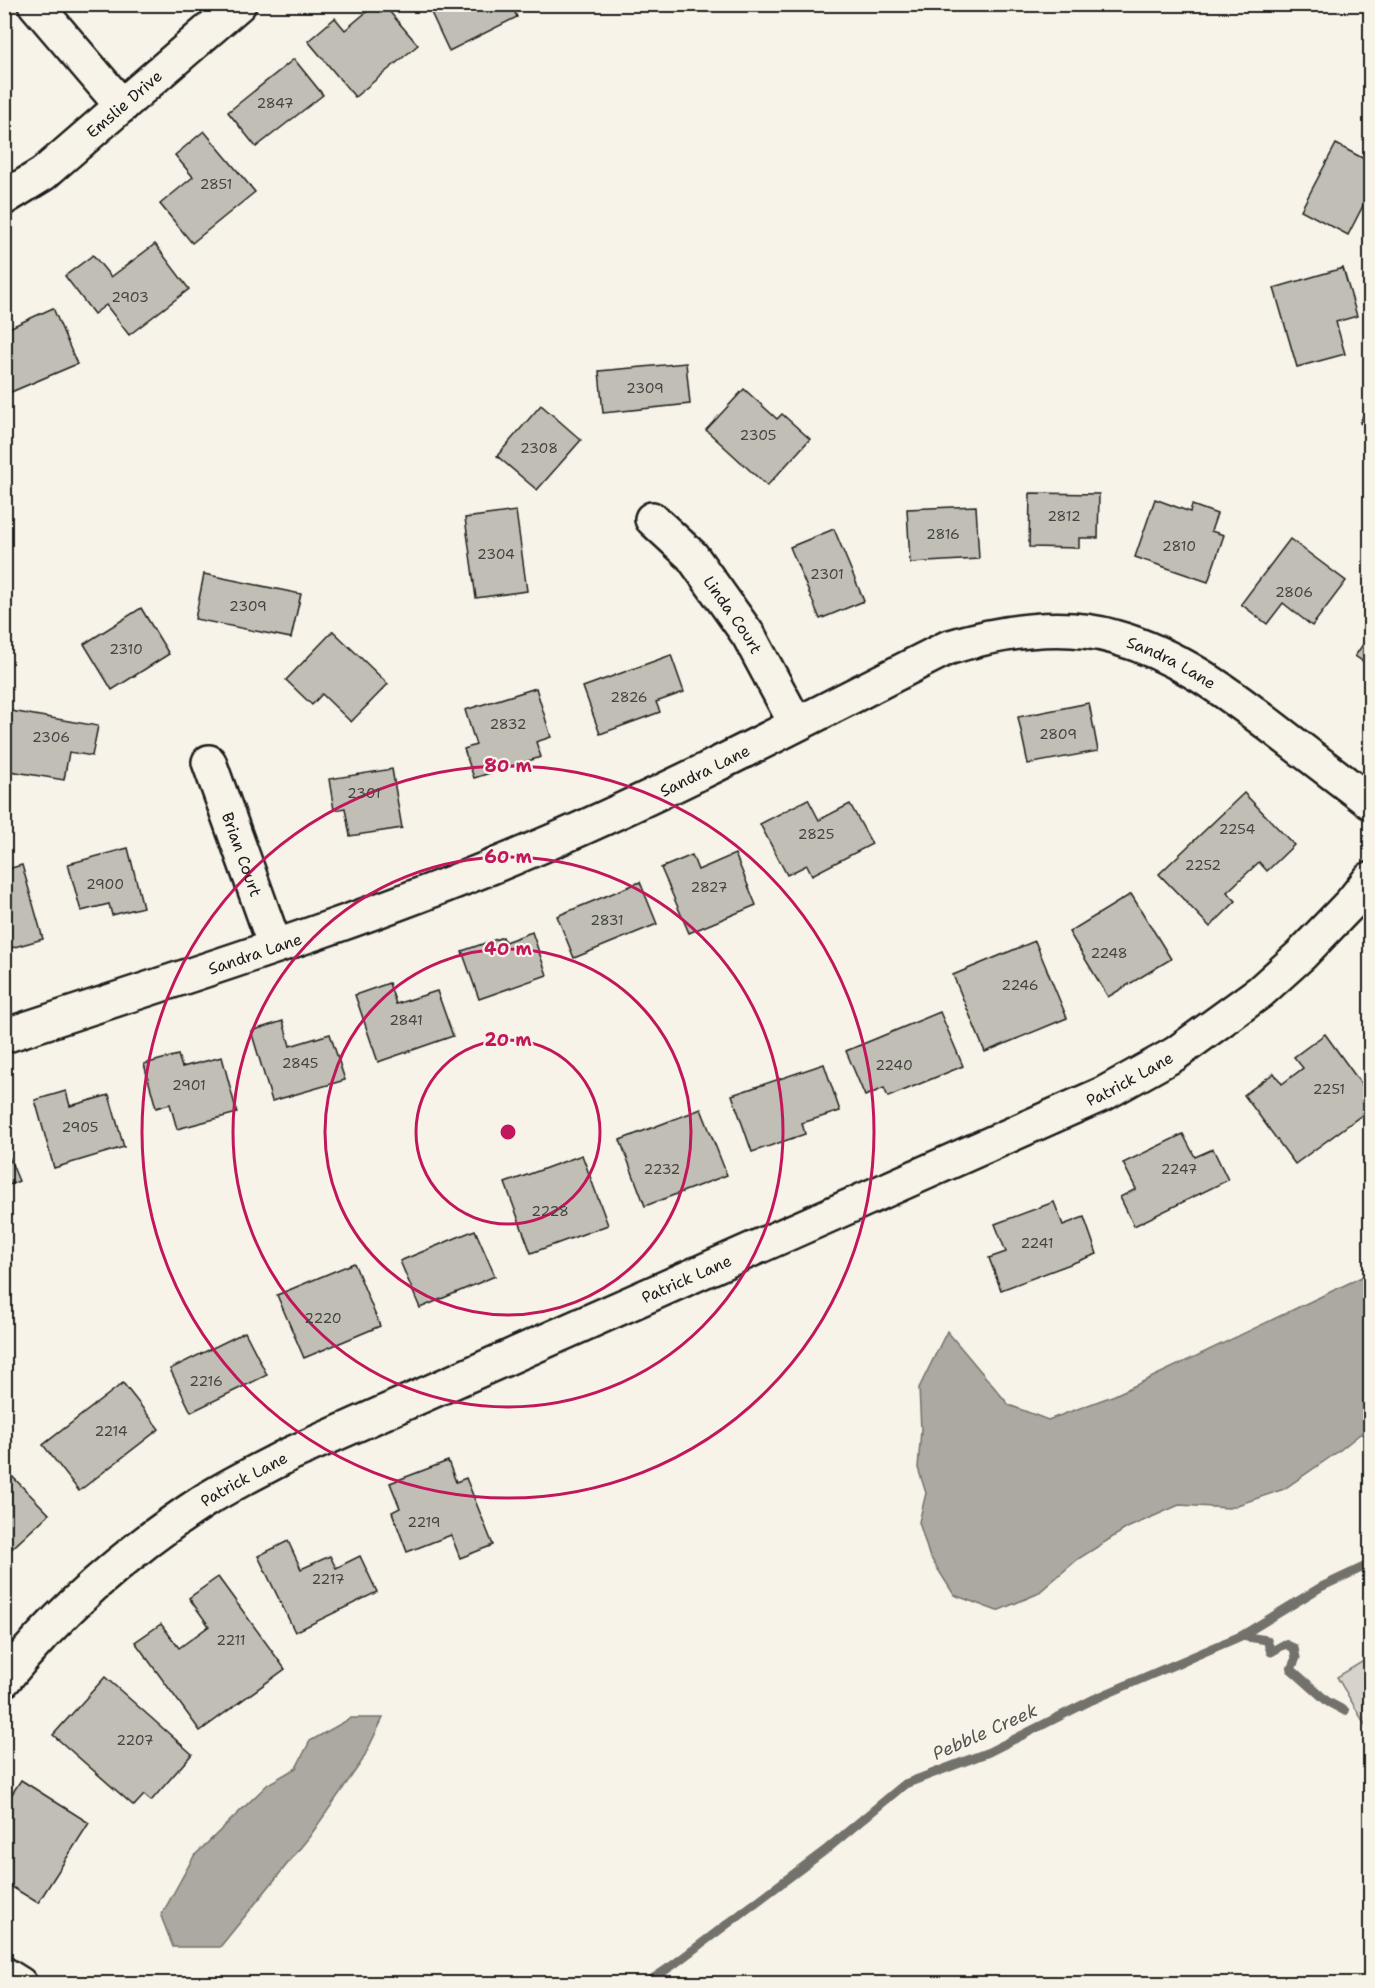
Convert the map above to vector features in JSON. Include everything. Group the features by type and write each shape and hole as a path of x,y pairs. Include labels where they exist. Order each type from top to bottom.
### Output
{"street":[{"path":"35,4 122,106"},
{"name":"Emslie Drive","path":"4,198 43,174 239,4"},
{"name":"Linda Court","path":"652,519 692,556 748,636 796,724"},
{"name":"Sandra Lane","path":"4,1036 275,946 436,888 546,844 715,766 947,648 981,637 1013,632 1068,630 1093,632 1139,644 1192,669 1249,709 1371,802"},
{"name":"Brian Court","path":"209,762 275,946"},
{"name":"Patrick Lane","path":"4,1680 46,1631 103,1577 207,1500 288,1455 1105,1093 1174,1054 1260,992 1308,948 1371,879"},
{"path":"4,1974 20,1983"}],"shaded area":[{"path":"1370,1273 1370,1426 1339,1451 1284,1489 1229,1508 1179,1505 1127,1528 1078,1559 1037,1594 997,1611 954,1595 929,1555 919,1522 926,1493 918,1468 921,1430 919,1388 947,1331 1009,1405 1048,1420 1115,1395"},
{"path":"1370,1657 1370,1733 1337,1677"},
{"path":"351,1718 383,1718 362,1761 310,1836 220,1947 173,1947 161,1916 194,1856 268,1784 296,1768 310,1741"}],"building":[{"path":"376,4 383,4 418,45 355,97 308,41 335,18 345,30"},
{"path":"427,4 511,4 517,17 449,51"},
{"path":"294,59 323,95 256,147 228,112"},
{"path":"204,131 255,192 192,243 160,204 193,177 175,155"},
{"path":"1336,144 1370,162 1370,192 1348,235 1301,210"},
{"path":"155,244 189,289 129,335 106,305 94,314 65,276 93,255 111,277"},
{"path":"1343,268 1357,316 1336,322 1345,354 1297,367 1274,288"},
{"path":"53,308 77,364 4,395 4,319 9,328"},
{"path":"686,363 690,404 603,413 599,371"},
{"path":"744,389 777,419 782,414 810,439 767,486 706,430"},
{"path":"1370,398 1370,427 1360,423"},
{"path":"541,405 581,440 537,490 497,456"},
{"path":"1030,493 1099,494 1098,538 1079,538 1079,548 1029,547"},
{"path":"1155,499 1190,512 1192,505 1217,514 1211,531 1224,535 1208,582 1135,557"},
{"path":"976,506 979,559 910,563 907,509"},
{"path":"516,511 527,591 476,598 465,518"},
{"path":"834,529 864,601 820,619 790,547"},
{"path":"1290,539 1346,581 1312,626 1283,603 1267,624 1241,604"},
{"path":"204,574 301,594 291,638 195,619"},
{"path":"141,608 169,654 112,690 84,644"},
{"path":"333,631 388,684 351,722 322,694 312,705 286,680"},
{"path":"1370,634 1370,666 1355,656"},
{"path":"671,655 684,692 656,702 660,712 600,734 583,687"},
{"path":"536,688 551,737 536,742 541,757 474,778 464,749 476,745 465,710"},
{"path":"1089,703 1098,751 1028,764 1018,717"},
{"path":"11,711 98,726 92,756 69,752 64,780 4,770 4,748"},
{"path":"392,769 402,828 350,836 345,808 334,810 329,779"},
{"path":"1244,793 1294,845 1267,871 1259,862 1227,892 1236,901 1210,927 1159,874"},
{"path":"808,799 819,820 850,804 872,844 812,875 807,865 787,875 760,824"},
{"path":"128,848 143,907 112,915 109,904 81,911 68,864"},
{"path":"735,854 756,905 689,933 661,868 692,855 698,870"},
{"path":"22,865 43,939 4,950 4,870"},
{"path":"640,882 657,924 574,958 557,916"},
{"path":"1131,894 1171,959 1108,997 1069,932"},
{"path":"532,932 547,975 479,999 462,951 503,937 505,942"},
{"path":"1035,941 1067,1018 985,1052 953,975"},
{"path":"389,983 396,1004 437,991 453,1036 378,1062 355,995"},
{"path":"940,1012 963,1066 888,1097 884,1088 865,1096 846,1051"},
{"path":"283,1021 290,1046 330,1034 345,1080 272,1101 251,1031"},
{"path":"1325,1034 1370,1096 1370,1109 1295,1164 1244,1095 1274,1073 1282,1084 1303,1068 1294,1057"},
{"path":"178,1055 182,1067 222,1057 237,1113 177,1129 170,1104 156,1108 144,1064"},
{"path":"824,1064 840,1111 802,1123 805,1134 752,1152 732,1095"},
{"path":"66,1091 70,1106 109,1095 124,1147 54,1168 35,1100"},
{"path":"701,1109 727,1175 645,1206 620,1140"},
{"path":"1183,1134 1195,1157 1213,1149 1228,1180 1134,1226 1120,1197 1136,1189 1123,1163"},
{"path":"4,1145 19,1181 4,1187"},
{"path":"582,1155 608,1225 531,1253 505,1183"},
{"path":"1054,1202 1063,1225 1084,1217 1097,1254 1001,1290 989,1258 1006,1252 995,1224"},
{"path":"475,1230 495,1276 420,1308 400,1261"},
{"path":"354,1263 380,1326 304,1358 277,1295"},
{"path":"245,1332 267,1375 191,1412 170,1369"},
{"path":"123,1383 159,1429 79,1491 43,1445"},
{"path":"448,1461 456,1482 466,1478 493,1545 460,1558 451,1535 407,1552 392,1512 400,1508 390,1483"},
{"path":"4,1468 49,1514 4,1556"},
{"path":"288,1541 301,1569 330,1556 336,1568 360,1556 377,1592 295,1632 258,1556"},
{"path":"218,1577 285,1669 200,1731 135,1642 161,1624 179,1648 209,1626 189,1598"},
{"path":"105,1677 192,1754 151,1801 144,1795 134,1806 53,1735"},
{"path":"21,1780 89,1823 38,1903 4,1882 4,1806"}],"waterway":[{"name":"Pebble Creek","path":"645,1984 827,1849 905,1784 989,1752 1092,1700 1241,1636 1321,1587 1370,1564"},
{"path":"1241,1636 1267,1640 1271,1652 1285,1644 1294,1648 1296,1658 1291,1669 1328,1702 1345,1711"}]}
